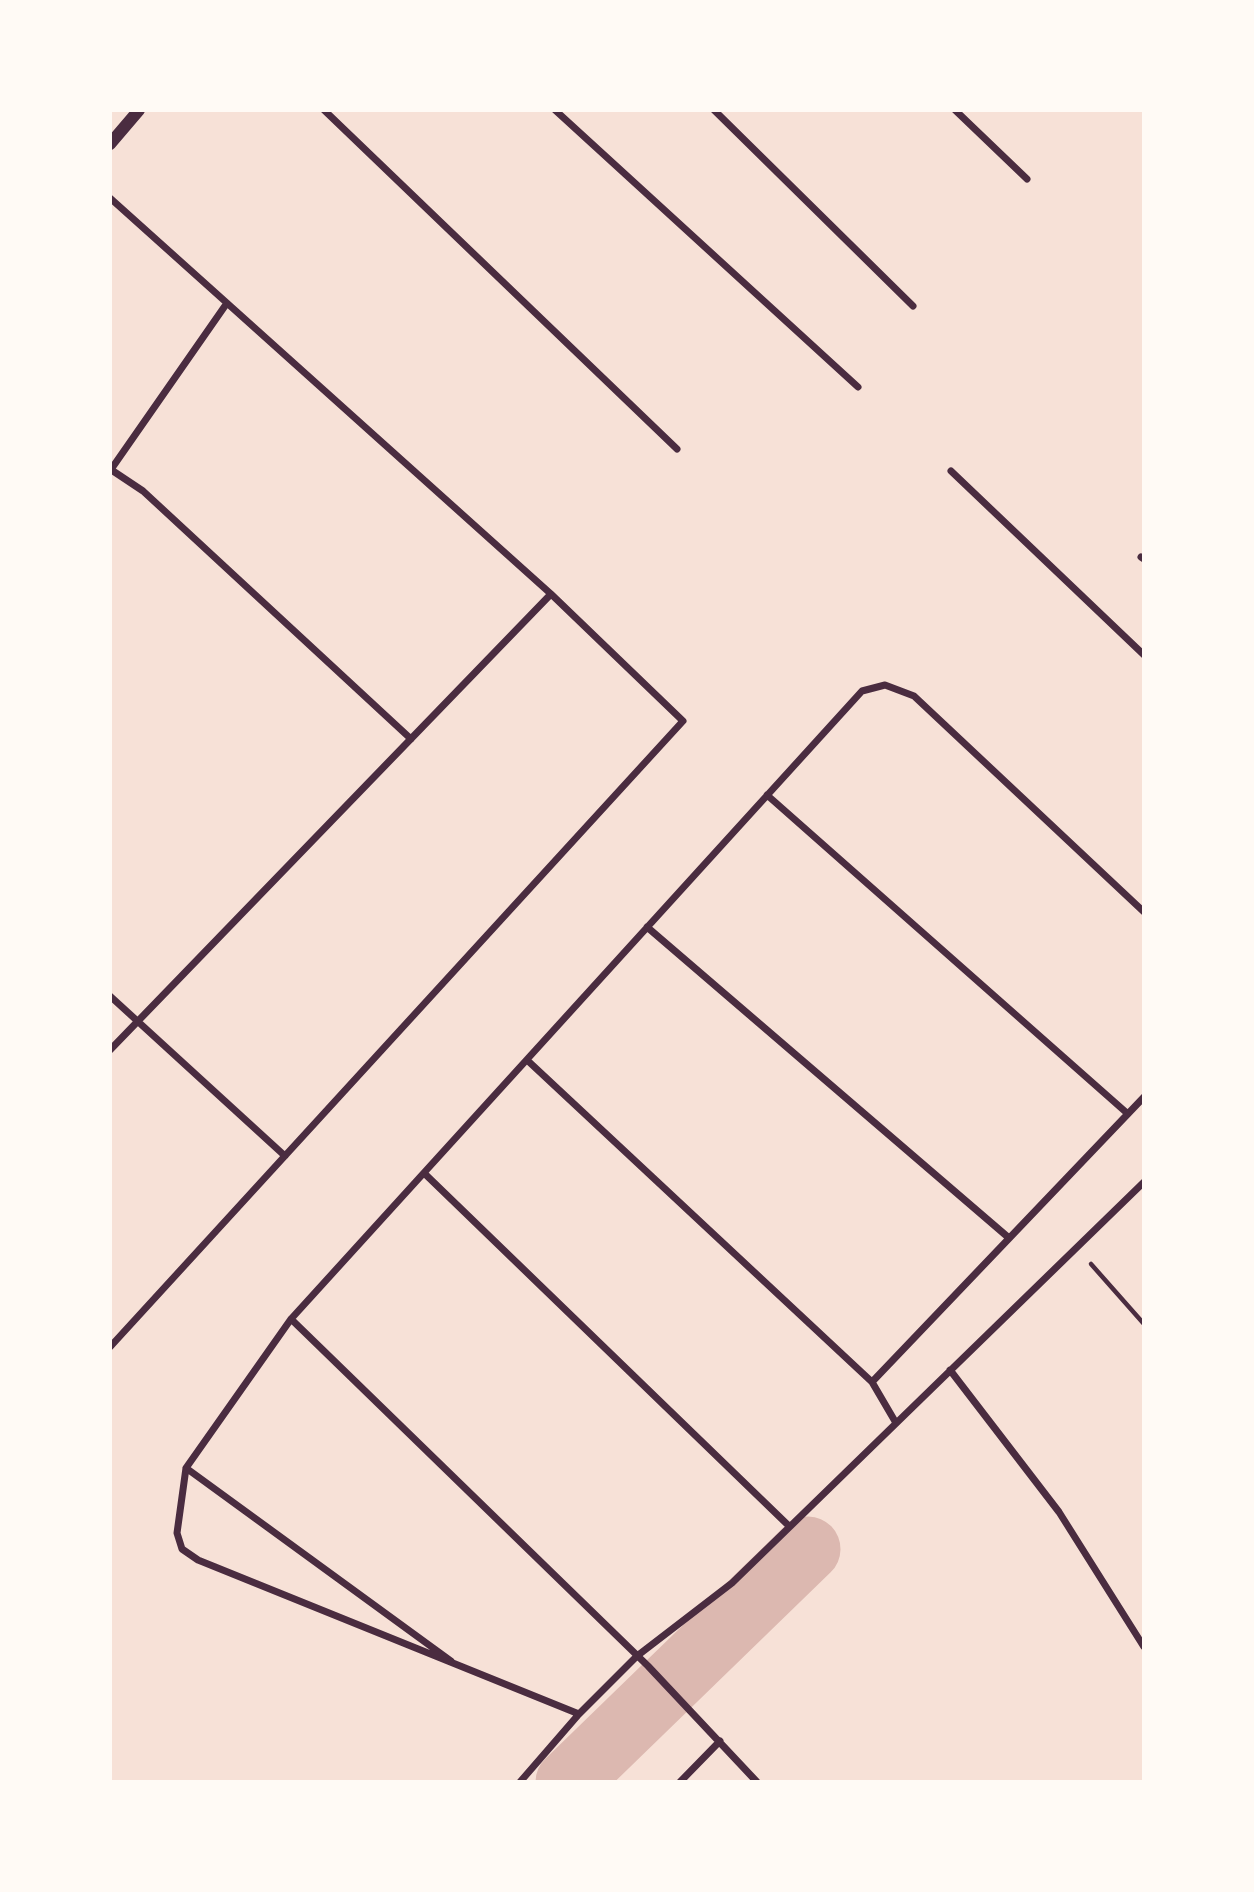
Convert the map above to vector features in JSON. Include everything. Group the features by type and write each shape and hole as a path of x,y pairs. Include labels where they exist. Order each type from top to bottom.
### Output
{"street":[{"path":"110,144 139,110"},
{"path":"324,110 677,449"},
{"path":"555,110 858,387"},
{"path":"715,110 913,306"},
{"path":"955,110 1027,179"},
{"path":"110,198 551,594 683,721 110,1347"},
{"path":"227,303 111,468 143,491 411,739"},
{"path":"951,471 1144,655"},
{"path":"110,1050 551,594"},
{"path":"579,1714 198,1560 183,1549 177,1533 186,1468 291,1319 862,691 885,685 914,696 1144,912"},
{"path":"767,796 1128,1114"},
{"path":"647,927 1009,1238"},
{"path":"110,996 285,1156"},
{"path":"527,1060 872,1382 896,1423"},
{"path":"872,1382 1144,1097"},
{"path":"424,1173 789,1526"},
{"path":"520,1782 579,1714 637,1656 732,1583 1144,1182"},
{"path":"291,1319 648,1666 757,1782"},
{"path":"950,1370 1059,1512 1144,1647"},
{"path":"186,1468 460,1668"},
{"path":"680,1782 720,1741"}],"path":[{"path":"1076,1247 1144,1324"}],"waterway":[{"path":"568,1782 808,1549"}]}
